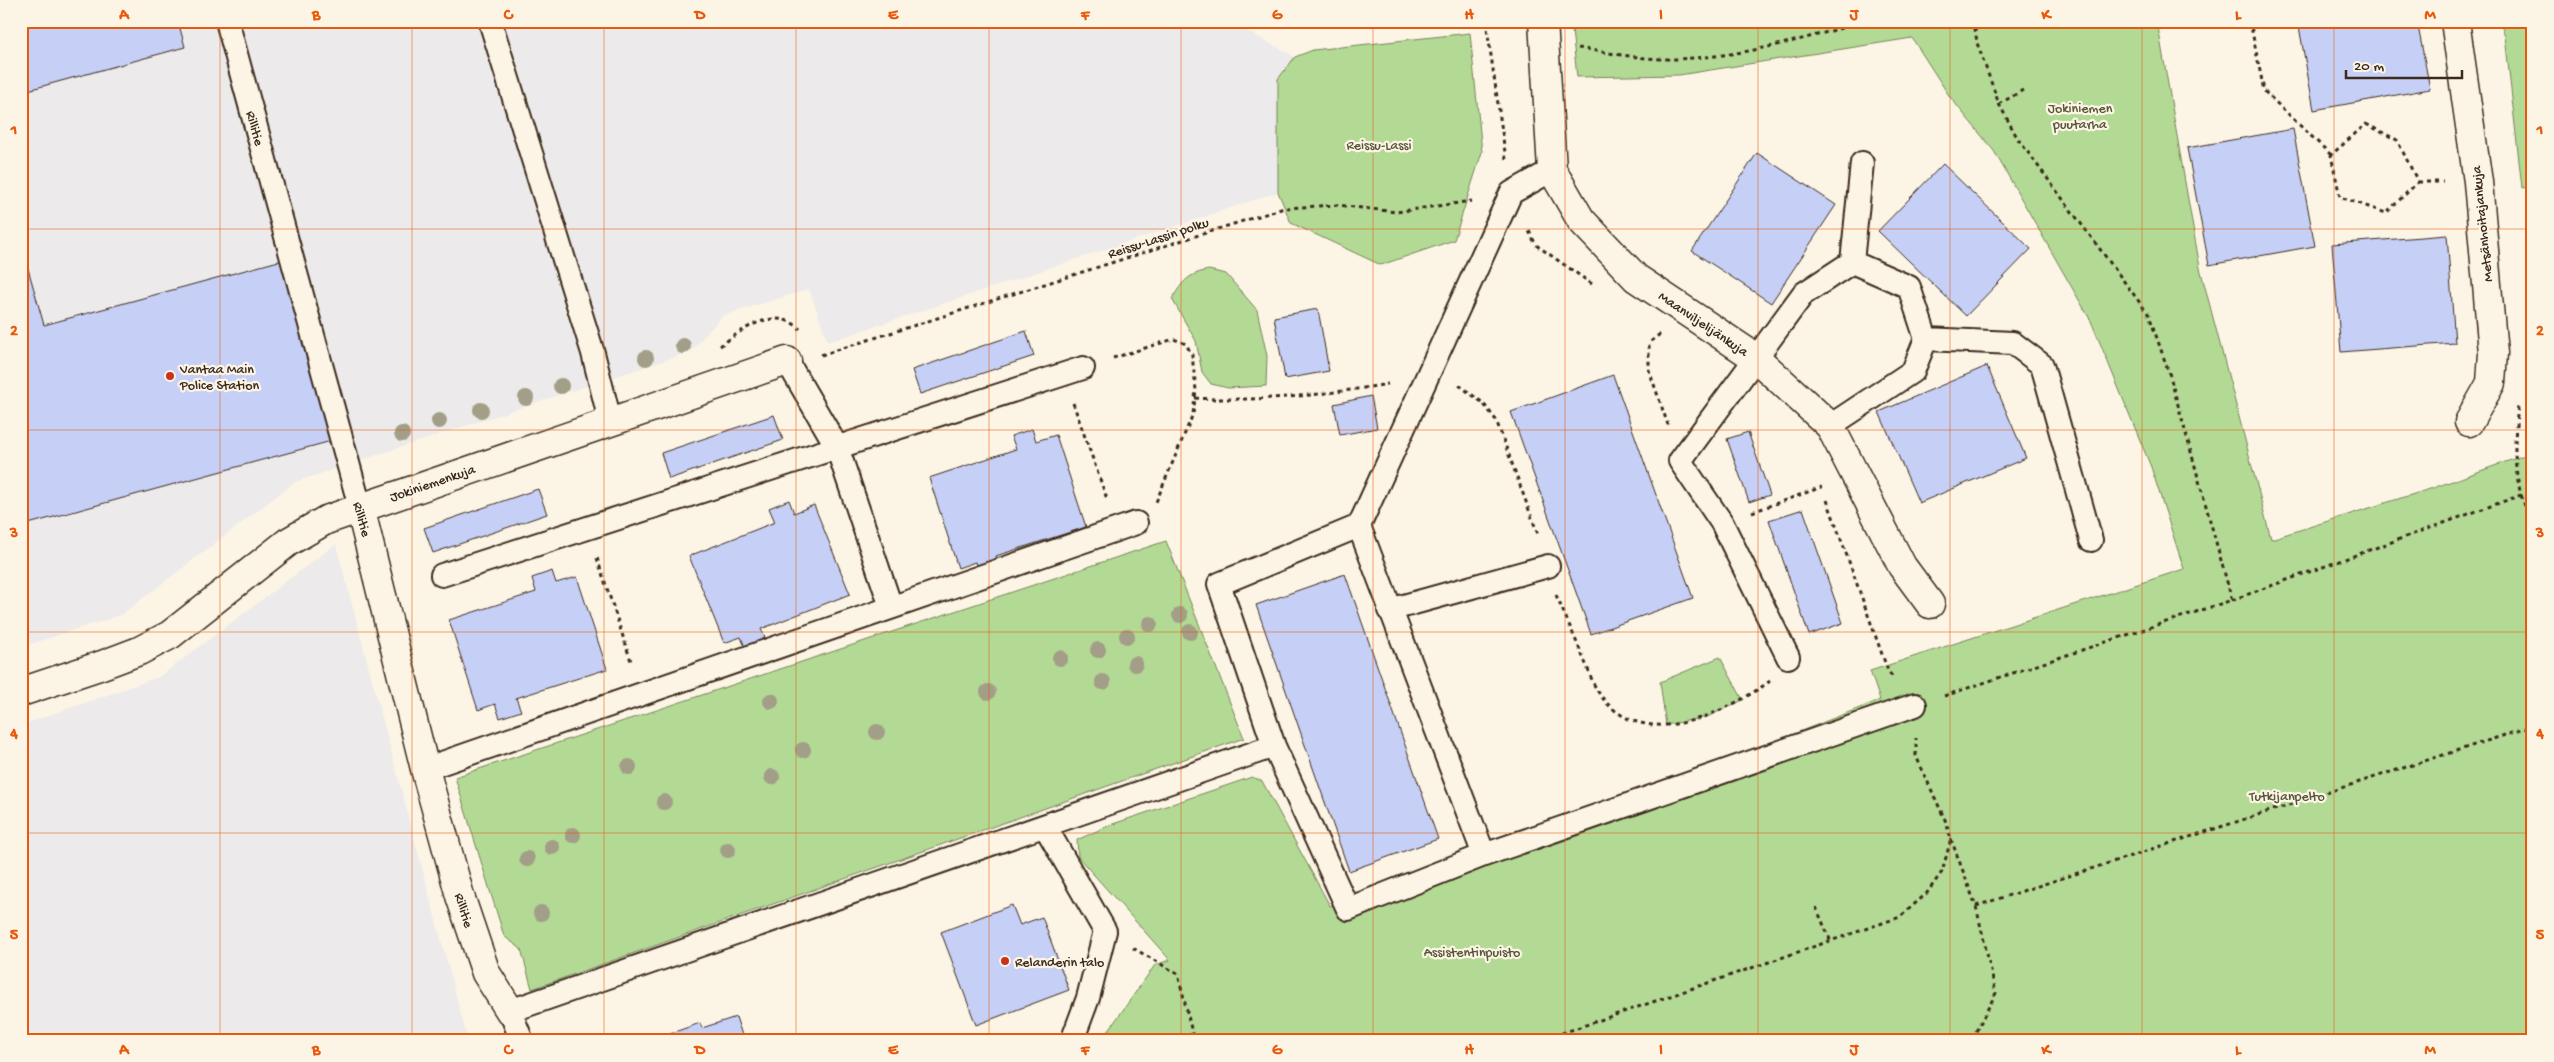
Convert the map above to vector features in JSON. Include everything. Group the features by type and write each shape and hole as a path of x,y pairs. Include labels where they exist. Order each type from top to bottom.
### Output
{"street":[{"name":"Metsänhoitajankuja","path":"2455,21 2478,182 2493,353 2492,383 2469,422"},
{"name":"Maanviljelijänkuja","path":"1544,31 1552,170 1581,220 1636,278 1756,358 1830,426 1902,566 1930,604"},
{"name":"Jokiniemenkuja","path":"21,692 139,651 170,635 288,542 326,520 787,361"},
{"name":"Rillitie","path":"360,507 425,769 460,896 486,974 510,1011"}],"lane":[{"name":"Rillitie","path":"227,21 360,507"},
{"path":"490,21 593,353 610,421"},
{"path":"1852,262 1862,163"},
{"path":"1552,170 1511,193 1428,371 1359,526 1219,584 1274,746 1348,909 1484,855 1915,705"},
{"path":"1830,426 1913,371 1926,339 1909,287 1852,262"},
{"path":"1788,657 1722,523 1680,461 1803,294 1852,262"},
{"path":"1926,339 2013,343 2042,365 2091,540"},
{"path":"787,361 837,447 891,607"},
{"path":"442,574 587,529 1073,371"},
{"path":"425,769 1127,526"},
{"path":"1359,526 1389,610 1484,855"},
{"path":"1389,610 1548,566"},
{"path":"522,1041 510,1011 1274,746"},
{"path":"1045,826 1105,931 1088,998 1072,1041"}],"path":[{"path":"1486,21 1511,193 1536,245 1598,289"},
{"path":"1544,31 1572,48 1659,59 1690,59 1792,43 1865,21"},
{"path":"1974,21 1977,43 1999,104 2018,139 2149,315 2170,376 2232,600"},
{"path":"2250,21 2264,90 2332,155 2340,197 2386,213 2418,182 2397,140 2366,124 2332,155"},
{"path":"1999,104 2024,90"},
{"name":"Reissu-Lassin polku","path":"821,356 1284,208 1337,205 1396,212 1441,207 1511,193"},
{"path":"1653,328 1668,339"},
{"path":"1660,334 1650,343 1649,370 1680,461"},
{"path":"1174,339 1186,344 1192,354 1195,398 1193,414 1155,504 1148,515 1127,526 1073,371 1174,339"},
{"path":"1195,398 1231,400 1313,396 1428,371 1483,403 1496,420 1533,518"},
{"path":"2514,443 2515,469 2521,495 2533,527"},
{"path":"1819,480 1888,670 1915,705 1916,756 1946,822 1976,906 1996,993 1971,1041"},
{"path":"1722,523 1822,487"},
{"path":"1915,705 2232,600 2521,495"},
{"path":"587,529 642,694"},
{"path":"1555,591 1597,690 1612,708 1643,723 1666,726 1707,717 1743,700 1773,679 1788,657"},
{"path":"1976,906 2533,726"},
{"path":"1539,1041 1900,917 1926,894 1942,872 1951,839"},
{"path":"1816,907 1830,942"},
{"path":"1105,931 1178,974 1194,1041"}],"shaded area":[{"path":"21,21 1229,21 1295,57 1278,79 1278,192 828,342 809,289 722,316 690,352 295,482 121,615 21,647"},
{"path":"336,544 468,1041 21,1041 21,725 159,677"}],"green space":[{"path":"1571,21 2157,21 2200,268 2271,539 2433,488 2533,452 2533,1041 1101,1041 1155,965 1170,960 1078,857 1077,840 1110,825 1252,777 1262,781 1330,906 1521,841 1880,700 1870,671 2184,569 2151,467 2091,321 1994,151 1950,97 1912,38 1679,75 1577,77"},
{"path":"2500,21 2533,21 2533,186 2522,188 2505,36"},
{"name":"Reissu-Lassi","path":"1470,33 1482,152 1454,240 1381,265 1291,223 1278,192 1278,79 1295,57 1313,50"},
{"path":"1209,270 1226,274 1257,310 1267,356 1266,386 1228,388 1211,384 1202,372 1196,341 1172,299 1179,287 1187,279"},
{"path":"1166,541 1244,738 532,989 521,949 504,936 455,777"},
{"path":"1720,657 1743,700 1707,717 1666,725 1660,682"}],"building":[{"path":"21,21 178,21 185,47 21,92"},
{"path":"2298,21 2417,21 2430,89 2314,110"},
{"path":"2293,129 2315,246 2209,265 2187,148"},
{"path":"1757,153 1836,205 1771,303 1692,251"},
{"path":"1943,164 2031,249 1966,316 1878,231"},
{"path":"2447,235 2455,343 2341,352 2332,244"},
{"name":"Vantaa Main Police Station","path":"21,244 44,325 286,259 335,440 21,526"},
{"path":"1318,309 1329,371 1285,379 1274,317"},
{"path":"1026,331 1034,356 920,394 912,370"},
{"path":"1987,366 2026,458 1919,503 1879,412"},
{"path":"1613,375 1693,598 1591,634 1511,412"},
{"path":"1371,396 1377,428 1340,435 1334,404"},
{"path":"774,415 783,440 669,479 661,453"},
{"path":"1032,429 1036,441 1056,435 1086,527 996,556 1000,569 979,576 975,562 958,568 929,478 1016,449 1011,436"},
{"path":"1748,432 1770,495 1749,502 1727,439"},
{"path":"538,489 547,514 433,553 424,528"},
{"path":"789,500 794,513 814,505 850,594 761,629 767,642 746,650 741,637 724,643 689,556 775,522 769,508"},
{"path":"1803,509 1843,623 1809,635 1769,520"},
{"path":"552,571 556,583 577,577 607,669 516,698 521,711 500,718 495,704 478,710 449,620 536,592 532,578"},
{"path":"1345,574 1438,839 1349,871 1256,605"},
{"name":"Relanderin talo","path":"1012,905 1020,925 1042,917 1069,990 976,1025 941,932"},
{"path":"736,1017 744,1041 649,1041 700,1023 702,1028"}],"place":[{"name":"Vantaa Main Police Station","path":"170,376"},
{"name":"Relanderin talo","path":"1005,961"}],"park label":[{"name":"Jokiniemen puutarha","path":"2080,116"},
{"name":"Tutkijanpelto","path":"2287,795"},
{"name":"Assistentinpuisto","path":"1472,951"}]}
